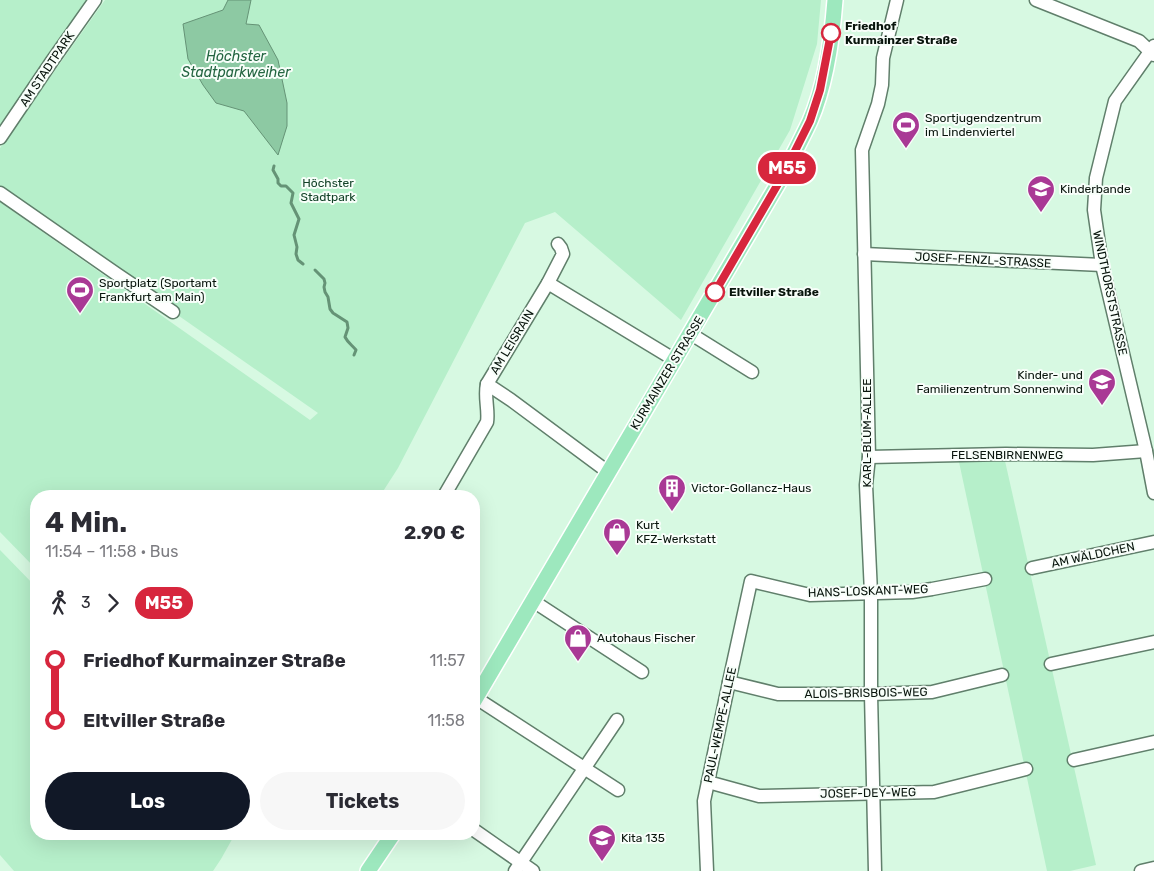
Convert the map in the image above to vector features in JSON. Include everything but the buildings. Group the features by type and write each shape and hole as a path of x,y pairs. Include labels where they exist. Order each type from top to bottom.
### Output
{"main road":[{"name":"KURMAINZER STRASSE","path":"480,691 782,177 810,121 820,90 826,64 835,0"},
{"path":"368,871 389,840"}],"street":[{"name":"AM STADTPARK","path":"0,138 95,0"},
{"name":"KARL-BLUM-ALLEE","path":"875,871 871,593 866,485 869,458 862,150 878,104 882,85 883,58 897,0"},
{"path":"1036,0 1139,41 1153,50"},
{"name":"WINDTHORSTSTRASSE","path":"1153,50 1115,101 1096,178 1094,210 1102,265 1146,451 1154,493"},
{"path":"0,193 173,312"},
{"name":"AM LEISRAIN","path":"447,490 487,422 485,392 487,384 548,283 563,254 558,244"},
{"name":"JOSEF-FENZL-STRASSE","path":"864,254 1102,265"},
{"path":"548,283 675,360"},
{"path":"691,334 752,372"},
{"path":"487,384 608,472"},
{"name":"FELSENBIRNENWEG","path":"869,458 1006,454 1092,455 1146,451"},
{"name":"AM WÄLDCHEN","path":"1032,568 1154,542"},
{"name":"HANS-LOSKANT-WEG","path":"751,582 810,595 912,592 932,590 985,579"},
{"name":"PAUL-WEMPE-ALLEE","path":"706,871 704,801 751,582"},
{"path":"533,601 642,672"},
{"path":"1051,664 1154,642"},
{"name":"ALOIS-BRISBOIS-WEG","path":"729,682 778,694 871,694 932,692 1002,675"},
{"path":"480,703 618,790"},
{"path":"518,867 617,720"},
{"path":"1074,760 1154,742"},
{"name":"JOSEF-DEY-WEG","path":"708,782 759,796 934,792 1026,769"},
{"path":"480,835 518,867 533,871"},
{"path":"1141,871 1154,868"}],"green space":[{"path":"0,0 89,0 0,127"},
{"name":"Höchster Stadtpark","path":"105,0 821,0 817,44 790,130 681,320 555,212 525,223 398,468 384,490 30,490 30,563 0,532 0,202 310,420 318,413 0,191 0,148"},
{"path":"1005,461 1096,865 1070,871 1047,871 959,462"},
{"path":"0,550 30,581 30,840 232,840 213,871 14,871 0,855"}],"water":[{"name":"Höchster Stadtparkweiher","path":"228,0 251,0 246,24 259,25 278,60 287,103 287,126 278,155 244,111 216,103 188,59 183,24 223,10"}],"waterway":[{"path":"274,166 273,170 278,183 281,186 286,186 293,193 291,203 299,219 294,235 297,247 296,254 298,260 303,264"},
{"path":"315,270 324,279 324,287 330,309 347,322 348,328 345,337 356,350 354,355"}],"bus line":[{"name":"M55","path":"715,292 782,177 810,121 820,90 831,33"}],"place":[{"name":"Friedhof Kurmainzer Straße","path":"831,33"},
{"name":"Sportjugendzentrum im Lindenviertel","path":"906,149"},
{"name":"Kinderbande","path":"1041,213"},
{"name":"Eltviller Straße","path":"715,292"},
{"name":"Sportplatz (Sportamt Frankfurt am Main)","path":"80,314"},
{"name":"Kinder- und Familienzentrum Sonnenwind","path":"1102,406"},
{"name":"Victor-Gollancz-Haus","path":"672,512"},
{"name":"Kurt KFZ-Werkstatt","path":"617,556"},
{"name":"Autohaus Fischer","path":"578,662"},
{"name":"Kita 135","path":"602,862"}]}
